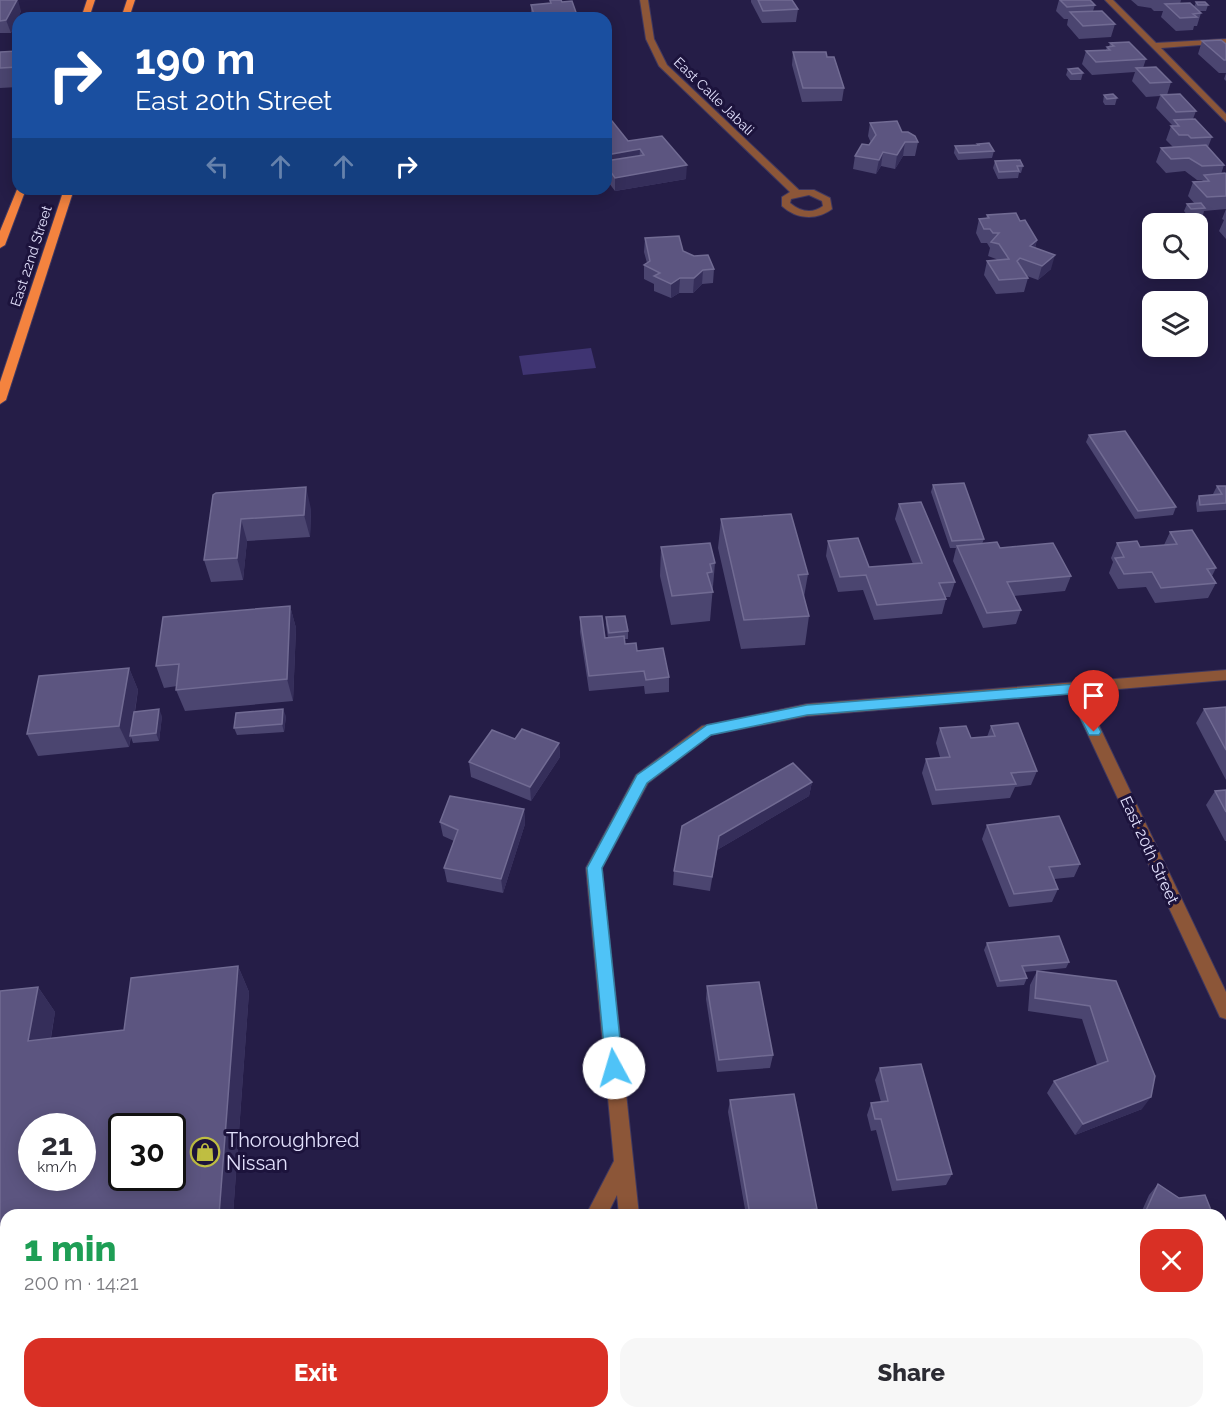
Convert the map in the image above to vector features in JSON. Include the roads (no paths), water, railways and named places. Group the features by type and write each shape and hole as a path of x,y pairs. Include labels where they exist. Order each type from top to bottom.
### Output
{"main road":[{"name":"East 22nd Street","path":"0,245 19,195"},
{"name":"East 22nd Street","path":"0,400 67,195"}],"street":[{"name":"East Calle Jabali","path":"644,0 650,39 663,66 797,193"},
{"path":"1109,0 1226,119"},
{"path":"1156,46 1226,41"},
{"path":"628,1209 594,868 642,779 707,730 807,710 1226,675"},
{"name":"East 20th Street","path":"1074,689 1226,1011"},
{"path":"599,1209 624,1162"}],"place":[{"name":"Thoroughbred Nissan","path":"205,1152"}]}
